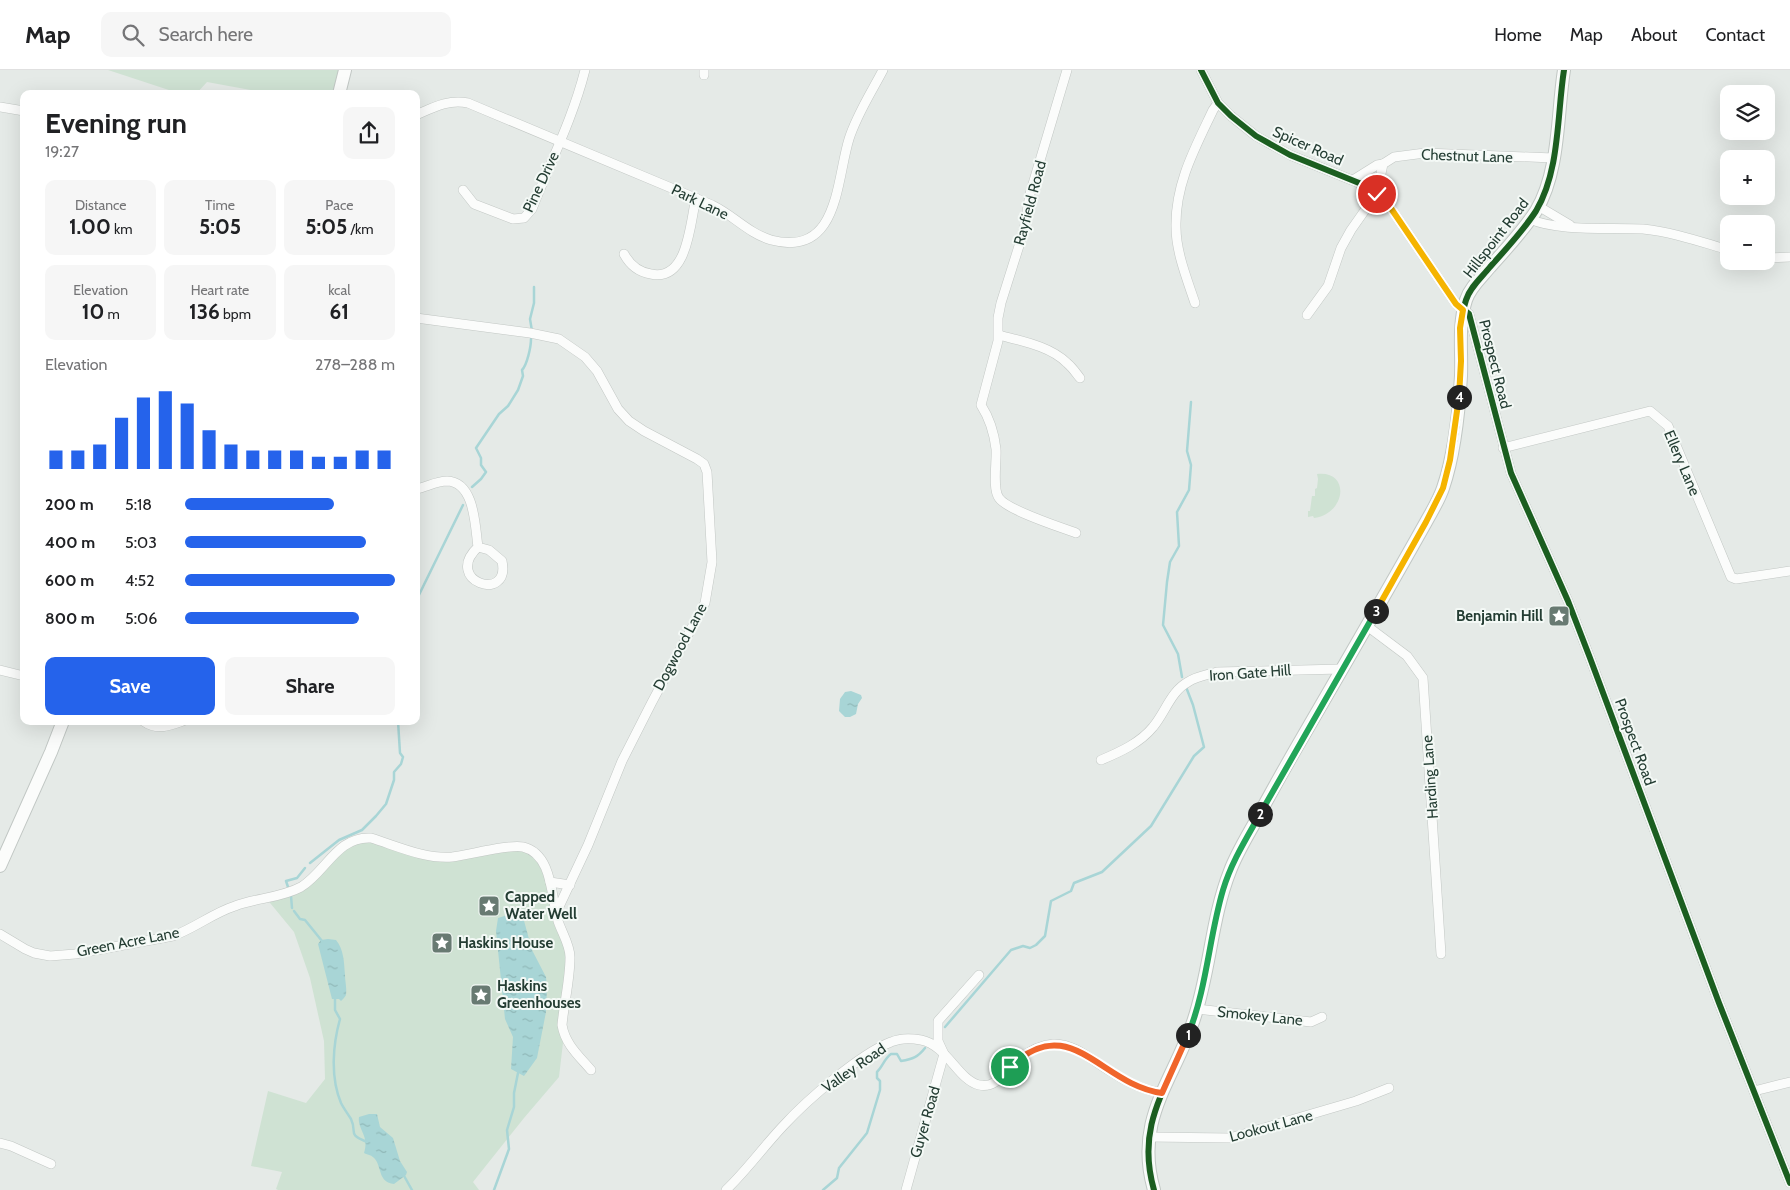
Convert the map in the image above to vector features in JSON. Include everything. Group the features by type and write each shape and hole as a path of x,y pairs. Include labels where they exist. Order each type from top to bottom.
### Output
{"street":[{"path":"340,90 345,70"},
{"name":"Park Lane","path":"420,114 444,103 461,101 477,106 719,208 749,230 765,238 789,242 801,241 809,238 824,225 831,213 851,133 883,70"},
{"name":"Rayfield Road","path":"1067,70 1030,194 1024,230 1001,303 998,318 999,336 981,405 993,428 997,467 996,491 1000,500 1017,510 1076,533"},
{"name":"Spicer Road","path":"1201,70 1218,103 1240,123 1272,146 1371,188 1388,204 1456,304 1463,310"},
{"name":"Hillspoint Road","path":"1154,1190 1148,1164 1149,1137 1153,1114 1189,1032 1197,1009 1220,903 1230,870 1274,787 1429,517 1443,488 1450,460 1458,407 1461,368 1460,328 1467,296 1472,287 1530,219 1538,206 1546,186 1553,158 1564,70"},
{"name":"Pine Drive","path":"462,190 474,204 512,219 524,218 532,209 579,94 584,74"},
{"path":"1195,302 1178,244 1176,214 1187,166 1218,103"},
{"path":"0,107 20,110"},
{"name":"Chestnut Lane","path":"1354,180 1394,157 1425,153 1553,158"},
{"path":"1307,315 1328,286 1341,248 1377,194 1383,164"},
{"path":"624,254 633,266 647,274 658,276 674,269 686,245 696,198"},
{"path":"1538,206 1573,226"},
{"path":"1530,219 1542,224 1645,229 1682,236 1720,247"},
{"path":"1775,258 1790,257"},
{"name":"Prospect Road","path":"1463,310 1469,314 1503,448 1521,498 1568,601 1717,999 1790,1183"},
{"name":"Dogwood Lane","path":"420,319 530,333 559,339 585,357 597,371 618,408 629,421 697,459 704,464 708,472 712,562 705,603 622,761 588,845 556,913"},
{"path":"999,336 1027,343 1054,354 1066,361 1080,378"},
{"name":"Ellery Lane","path":"1503,448 1650,411 1668,426 1731,577 1736,580 1790,571"},
{"path":"420,487 448,481 454,482 464,489 470,499 478,547 469,558 467,567 471,576 477,582 483,585 492,584 500,578 502,561 489,550 478,547"},
{"name":"Harding Lane","path":"1367,626 1407,656 1423,678 1441,954"},
{"name":"Iron Gate Hill","path":"1101,760 1126,748 1146,734 1174,694 1186,682 1198,677 1217,672 1342,668"},
{"path":"0,670 20,675"},
{"path":"0,866 61,725"},
{"path":"148,725 161,728 170,725"},
{"name":"Green Acre Lane","path":"0,934 34,953 50,956 92,951 173,936 234,906 300,887 309,882 333,855 343,847 364,838 371,838 435,857 452,857 523,847 537,855 542,861 550,882 556,913 570,955 562,1025 569,1045 591,1070"},
{"path":"550,882 570,885"},
{"path":"944,1054 938,1041 938,1021 979,975"},
{"name":"Smokey Lane","path":"1197,1009 1311,1022 1322,1017"},
{"name":"Valley Road","path":"726,1190 788,1120 873,1051 892,1041 907,1039 931,1043 972,1082 984,1086 996,1082 1029,1052 1052,1044 1062,1045 1081,1053 1110,1072 1141,1088 1162,1093"},
{"name":"Guyer Road","path":"906,1190 944,1054"},
{"path":"1754,1091 1790,1082"},
{"name":"Lookout Lane","path":"1149,1137 1230,1138 1356,1101 1389,1088"},
{"path":"0,1143 51,1164"}],"green space":[{"path":"108,70 342,70 339,90 251,90 207,82 200,90 169,90"},
{"path":"1317,474 1328,475 1335,479 1339,485 1340,493 1333,509 1325,515 1314,518 1313,516 1308,517 1308,511 1310,511 1312,496 1315,496 1315,489 1317,488"},
{"path":"358,839 435,857 515,847 537,855 568,946 564,1034 559,1077 473,1182 479,1190 278,1190 276,1189 282,1172 251,1166 268,1091 306,1103 325,1079 324,1041 310,978 294,932 266,898 309,882"}],"water":[{"path":"851,691 861,695 862,698 858,704 856,714 845,717 839,711 840,699 845,692"},
{"path":"511,914 523,917 532,950 546,977 547,987 546,1012 537,1058 524,1076 511,1069 513,1037 505,1019 496,931 498,918"},
{"path":"321,940 336,940 343,956 346,996 341,1001 339,999 332,999 318,944"},
{"path":"377,1114 380,1127 393,1138 400,1161 407,1172 406,1175 394,1184 385,1181 375,1159 364,1153 365,1137 359,1117"}],"waterway":[{"path":"532,331 530,319 534,303 534,287"},
{"path":"472,487 486,472 481,465 481,458 476,448 518,390 531,339"},
{"path":"1182,677 1178,654 1163,625 1170,562 1179,546 1177,512 1189,490 1191,465 1187,451 1191,402"},
{"path":"420,593 463,505"},
{"path":"945,1027 1011,950 1023,946 1030,948 1045,936 1051,901 1071,891 1074,883 1102,872 1151,826 1194,756 1204,747 1193,705 1186,687"},
{"path":"310,863 339,840 362,830 386,804 394,780 394,772 401,764 403,757 400,753 398,725"},
{"path":"288,887 286,881 297,878 305,868"},
{"path":"291,896 292,908"},
{"path":"294,911 300,919 305,920 322,941"},
{"path":"335,997 335,1010 340,1019 334,1061 335,1082 341,1103 353,1124 355,1135 367,1142"},
{"path":"823,1190 837,1178 839,1168 867,1133 880,1090 877,1072 885,1060 891,1054 897,1054 901,1061 909,1059 917,1056 925,1048"},
{"path":"494,1190 509,1149 507,1130 514,1107 514,1093 518,1073"},
{"path":"403,1174 412,1190"}],"cycle path":[{"path":"1201,70 1218,103 1256,136 1290,155 1364,185 1388,204 1456,304 1469,314 1511,473 1568,601 1719,1003 1790,1183"},
{"path":"1154,1190 1149,1165 1149,1143 1152,1122 1199,1003 1219,908 1230,871 1276,784 1433,510 1441,492 1450,462 1457,418 1461,376 1461,328 1466,300 1476,282 1526,226 1544,195 1554,160 1564,70"}],"place":[{"name":"Benjamin Hill","path":"1559,616"},
{"name":"Capped Water Well","path":"489,906"},
{"name":"Haskins House","path":"442,943"},
{"name":"Haskins Greenhouses","path":"481,995"}],"route":[{"path":"1010,1067 1029,1052 1052,1044 1068,1046 1110,1072 1141,1088 1162,1093 1197,1009 1220,903 1233,862 1426,522 1443,488 1450,460 1458,407 1461,376 1460,328 1463,310 1456,304 1388,204 1377,194"}]}
